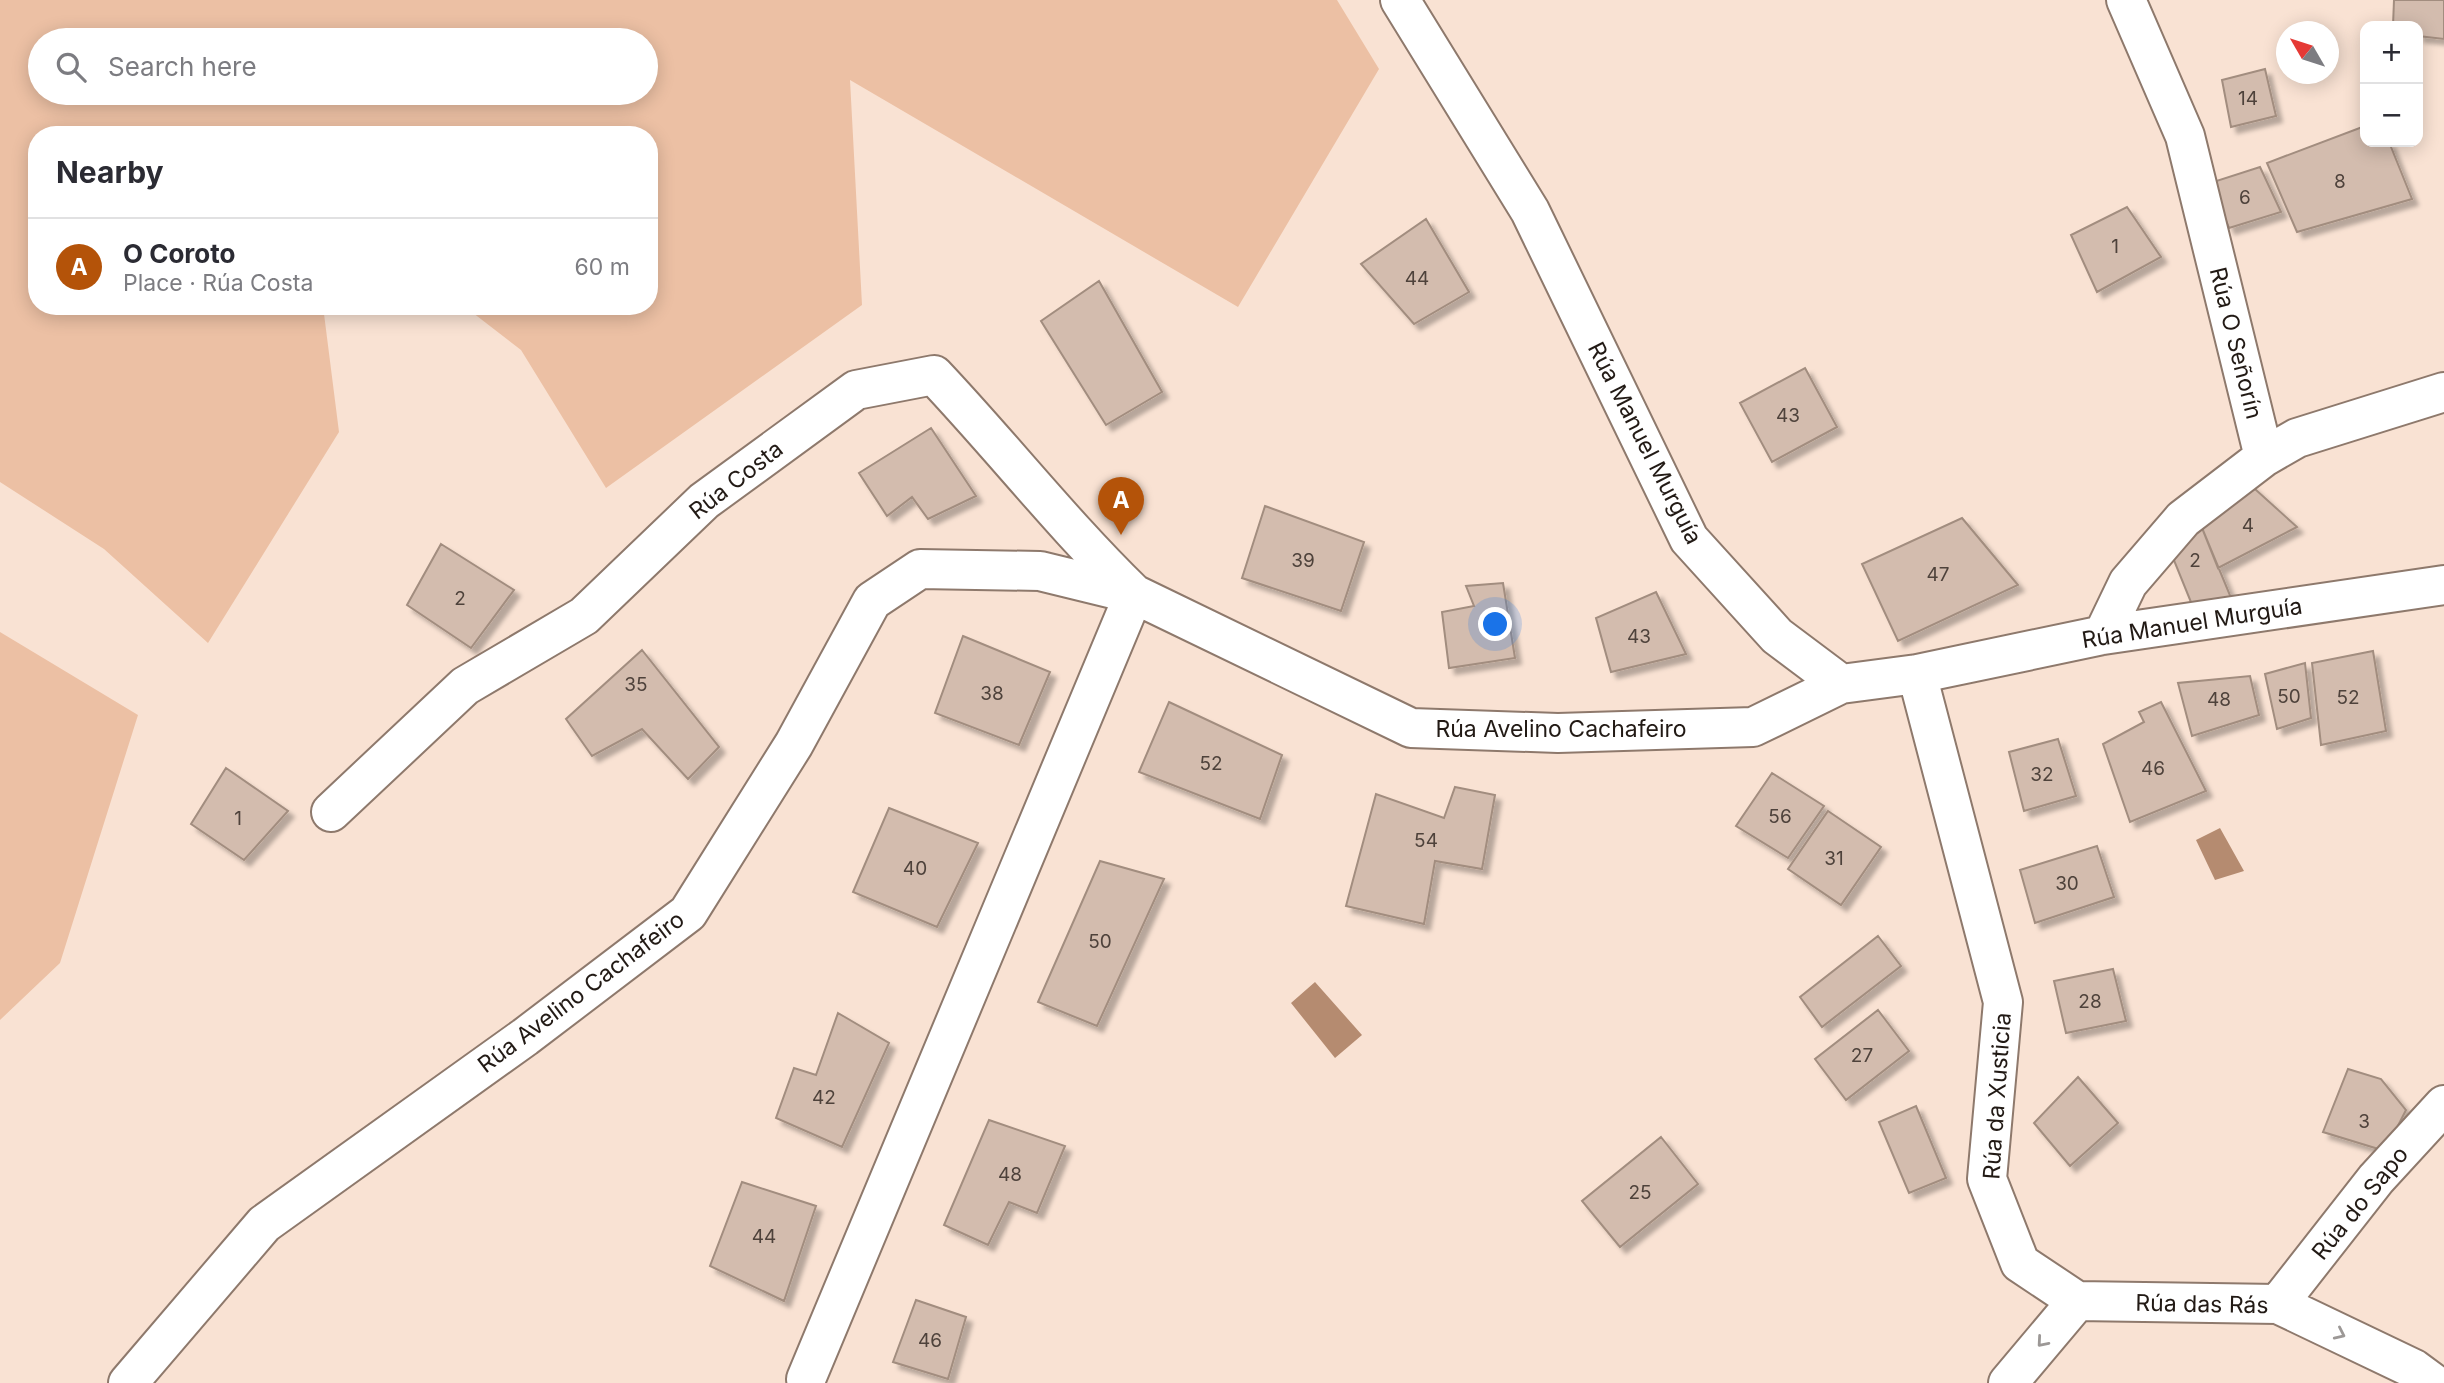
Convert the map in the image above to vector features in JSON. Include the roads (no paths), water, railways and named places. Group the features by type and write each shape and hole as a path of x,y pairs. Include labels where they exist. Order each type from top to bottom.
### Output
{"street":[{"name":"Rúa Manuel Murguía","path":"1399,0 1530,211 1689,539 1777,636 1841,684 1917,674 2103,635 2444,585"},
{"name":"Rúa O Señorín","path":"2126,0 2185,136 2264,457"},
{"name":"Rúa Costa","path":"331,811 465,686 584,616 704,501 856,390 934,375 979,422 1091,552 1135,594"},
{"path":"2103,635 2127,583 2183,519 2264,457 2297,438 2444,392"},
{"name":"Rúa Avelino Cachafeiro","path":"128,1383 264,1224 525,1037 688,913 794,744 872,601 920,569 1040,571 1135,594 1411,728 1558,733 1753,727 1841,684"},
{"path":"806,1379 1135,594"},
{"name":"Rúa da Xusticia","path":"1917,674 2003,1002 1987,1179 2020,1263 2077,1301"},
{"name":"Rúa do Sapo","path":"2278,1304 2376,1179 2444,1105"},
{"path":"2007,1383 2077,1301"},
{"name":"Rúa das Rás","path":"2077,1301 2278,1304 2414,1369 2434,1383"}],"place":[{"name":"O Coroto","path":"1121,535"}]}
